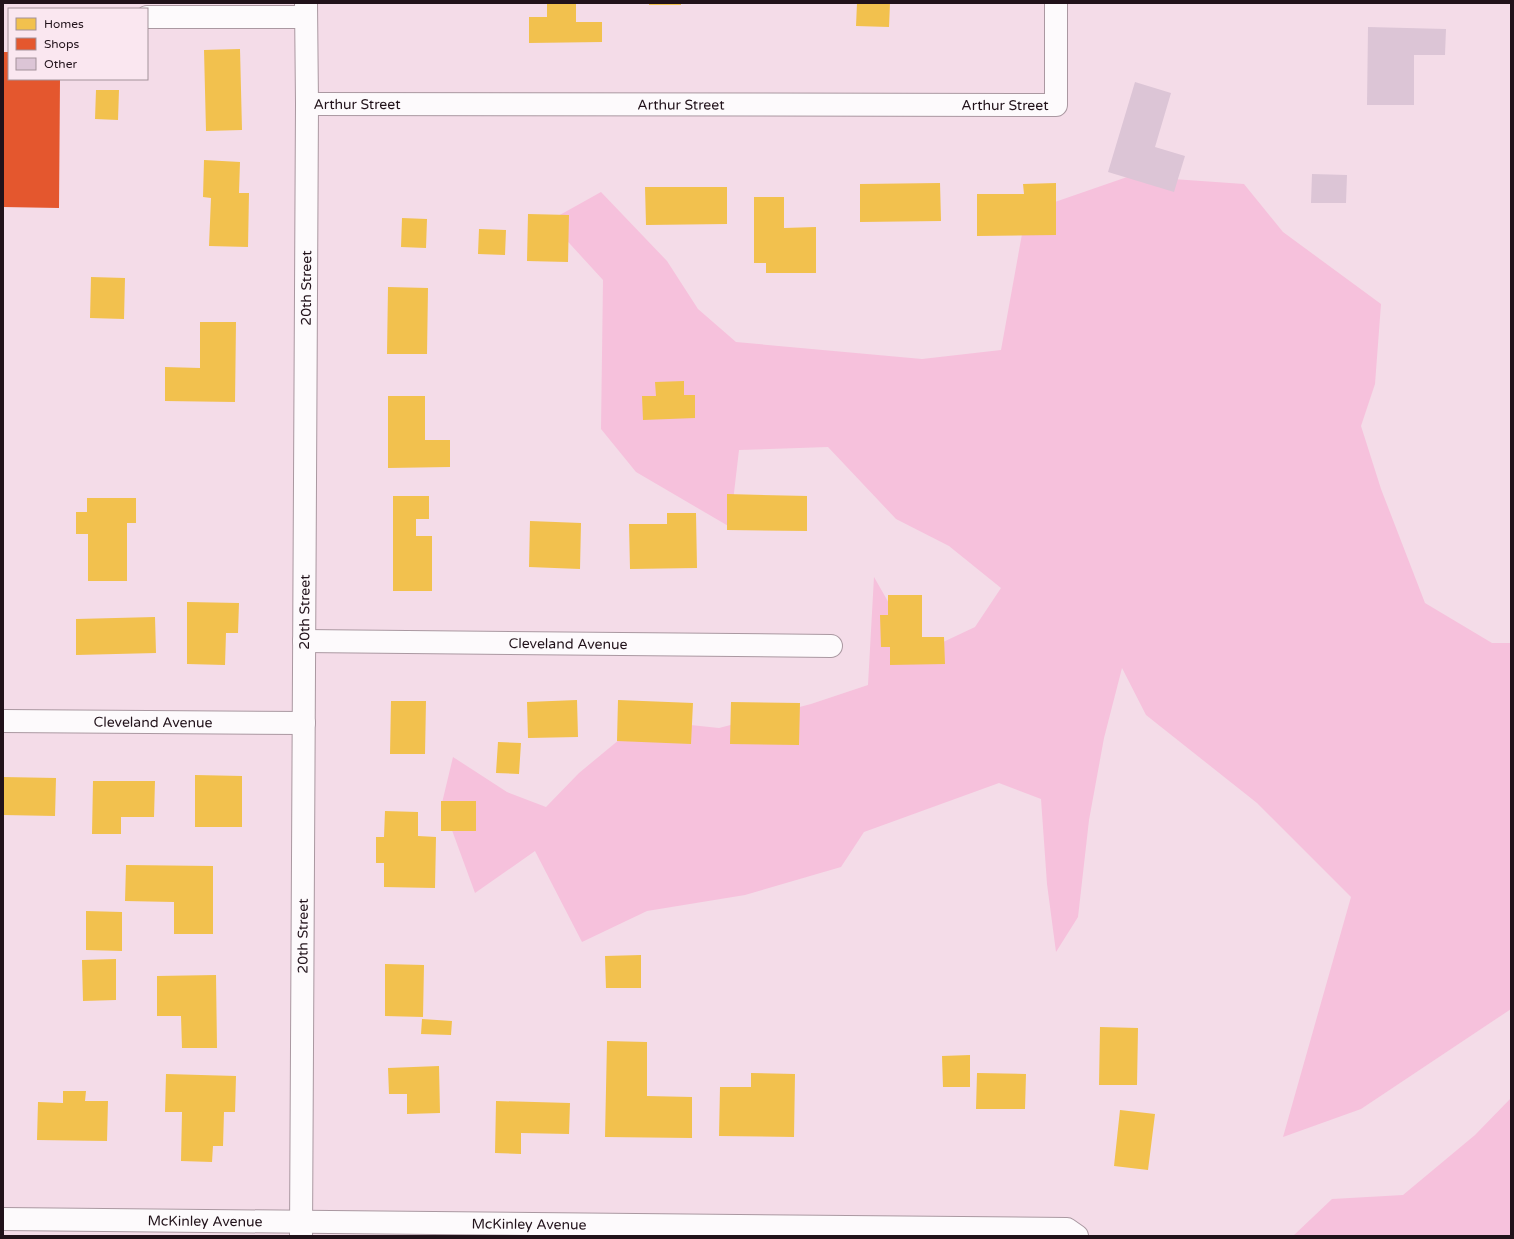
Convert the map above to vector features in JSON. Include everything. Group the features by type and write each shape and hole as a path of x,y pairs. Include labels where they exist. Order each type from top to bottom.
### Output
{"street":[{"name":"Arthur Street","path":"307,104 1056,106 1056,3"},
{"path":"148,17 306,10"},
{"name":"20th Street","path":"301,1229 307,104 306,10"},
{"name":"Cleveland Avenue","path":"304,641 831,646"},
{"name":"Cleveland Avenue","path":"3,721 304,722"},
{"name":"McKinley Avenue","path":"3,1219 301,1229 934,1232 1067,1229 1077,1236"}],"shaded area":[{"path":"1130,176 1244,184 1283,232 1381,304 1375,384 1361,426 1381,489 1425,603 1492,643 1511,643 1511,1009 1361,1109 1283,1137 1351,897 1257,803 1146,715 1122,668 1104,738 1089,820 1078,917 1056,952 1047,884 1041,799 999,783 864,832 841,867 745,895 647,911 582,942 535,851 475,893 442,803 453,757 507,792 546,807 579,773 643,720 719,728 811,704 868,685 874,577 894,612 922,652 975,627 1001,588 949,546 896,519 828,447 739,450 730,527 636,472 601,429 603,280 549,221 601,192 667,261 698,309 736,342 922,359 1001,350 1026,212"},
{"path":"1511,1098 1511,1236 1293,1236 1332,1199 1403,1195 1475,1135"}],"building: Homes":[{"path":"547,3 576,3 576,22 602,22 602,42 529,43 529,17 547,17"},
{"path":"649,3 681,3 681,5 649,5"},
{"path":"857,3 890,3 889,27 856,26"},
{"path":"240,49 242,130 206,131 204,50"},
{"path":"96,90 119,90 118,120 95,119"},
{"path":"204,160 240,162 239,193 249,193 248,247 209,246 211,198 203,197"},
{"path":"940,183 941,221 860,222 860,184"},
{"path":"1056,183 1056,235 977,236 977,194 1024,194 1023,184"},
{"path":"645,187 727,187 727,224 646,225"},
{"path":"754,197 784,197 784,228 816,227 816,273 766,273 766,263 754,263"},
{"path":"528,214 569,215 568,262 527,261"},
{"path":"402,218 427,219 426,248 401,247"},
{"path":"479,229 506,230 505,255 478,254"},
{"path":"91,277 125,278 124,319 90,318"},
{"path":"388,287 428,288 427,354 387,354"},
{"path":"200,322 236,322 235,402 165,401 165,367 200,368"},
{"path":"684,381 684,395 695,395 695,418 643,420 642,396 656,396 655,382"},
{"path":"388,396 425,396 425,440 450,440 450,467 388,468"},
{"path":"727,494 807,496 807,531 727,530"},
{"path":"393,496 429,496 429,519 416,519 416,536 432,536 432,591 393,591"},
{"path":"87,498 136,498 136,523 127,523 127,581 88,581 88,534 76,534 76,512 87,512"},
{"path":"667,513 696,513 697,568 630,569 629,524 667,524"},
{"path":"530,521 581,523 580,569 529,567"},
{"path":"888,595 922,595 922,637 944,637 945,664 890,665 890,647 881,647 880,615 888,615"},
{"path":"187,602 239,603 238,633 226,633 225,665 187,664"},
{"path":"155,617 156,653 76,655 76,619"},
{"path":"577,700 578,737 528,738 527,702"},
{"path":"618,700 693,703 691,744 617,741"},
{"path":"391,701 426,701 425,754 390,754"},
{"path":"731,702 800,703 799,745 730,744"},
{"path":"498,742 521,743 519,774 496,773"},
{"path":"195,775 242,776 242,827 195,827"},
{"path":"3,777 56,778 55,816 3,815"},
{"path":"93,781 155,781 154,817 121,817 121,834 92,834"},
{"path":"441,801 476,801 476,831 441,831"},
{"path":"385,811 418,812 418,836 436,837 435,888 384,887 384,863 376,863 376,837 384,837"},
{"path":"126,865 213,866 213,934 174,934 174,902 125,901"},
{"path":"86,911 122,912 122,951 86,950"},
{"path":"641,955 641,988 606,988 605,956"},
{"path":"116,959 116,1000 83,1001 82,960"},
{"path":"385,964 424,965 423,1017 385,1016"},
{"path":"216,975 217,1048 182,1048 181,1016 157,1016 157,976"},
{"path":"422,1019 452,1021 451,1035 421,1034"},
{"path":"1100,1027 1138,1028 1137,1085 1099,1085"},
{"path":"607,1041 647,1042 647,1096 692,1097 692,1138 605,1137"},
{"path":"970,1055 970,1087 943,1087 942,1056"},
{"path":"439,1066 440,1113 407,1114 407,1094 389,1094 388,1068"},
{"path":"751,1073 795,1074 794,1137 719,1136 720,1087 751,1087"},
{"path":"977,1073 1026,1074 1025,1109 976,1109"},
{"path":"166,1074 236,1076 235,1112 224,1112 223,1146 213,1146 212,1162 181,1161 182,1112 165,1112"},
{"path":"63,1091 86,1091 85,1101 108,1101 107,1141 37,1140 38,1102 63,1103"},
{"path":"496,1101 570,1103 569,1134 521,1133 521,1154 495,1153"},
{"path":"1120,1110 1155,1114 1148,1170 1114,1166"}],"building: Shops":[{"path":"3,52 8,52 8,80 60,80 59,208 3,207"}],"building: Other":[{"path":"1368,27 1446,29 1445,55 1414,55 1414,105 1367,105"},
{"path":"1135,82 1171,93 1155,147 1185,156 1174,192 1108,172"},
{"path":"1312,174 1347,175 1346,203 1311,203"}]}
